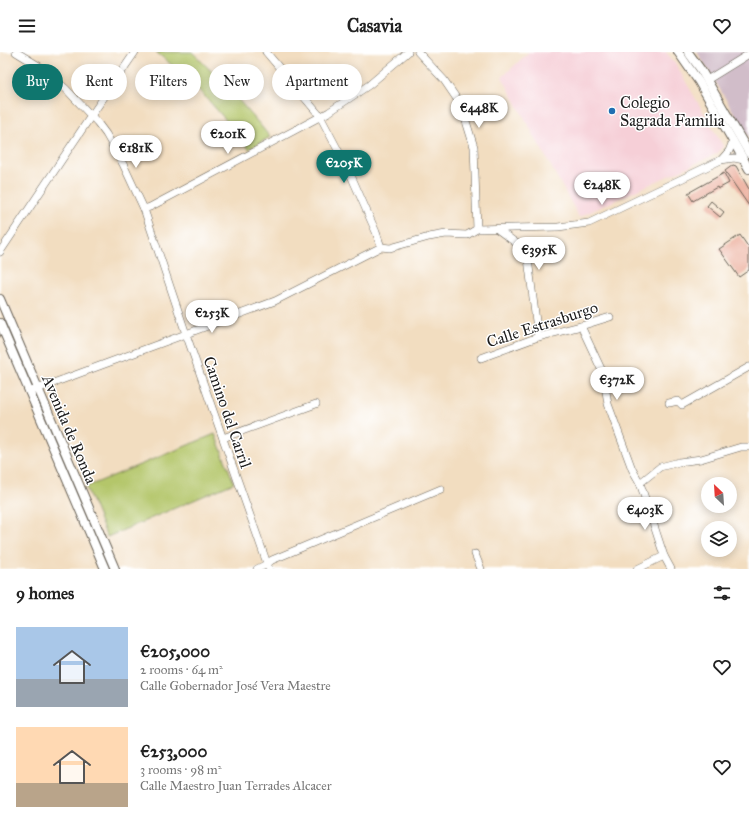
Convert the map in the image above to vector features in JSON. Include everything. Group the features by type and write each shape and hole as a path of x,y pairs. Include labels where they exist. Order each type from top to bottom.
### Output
{"street":[{"name":"Camino del Carril","path":"16,52 42,68 66,89 106,134 123,164 144,209 186,334 268,566"},
{"path":"0,252 135,52"},
{"path":"266,52 320,116 349,171 376,232 380,247"},
{"path":"144,209 157,204 329,112 369,85 408,52"},
{"path":"418,52 444,80 461,105 474,147 477,230"},
{"path":"678,52 699,82 749,169"},
{"path":"688,52 707,80 749,153"},
{"path":"707,80 749,54"},
{"path":"721,160 729,151 733,141"},
{"path":"29,392 275,301 380,247 390,248 429,237 446,234 467,235 477,230 558,227 589,223 721,160 734,158 744,160"},
{"path":"497,229 527,252 538,337"},
{"name":"Avenida de Ronda","path":"0,300 115,569"},
{"name":"Calle Estrasburgo","path":"481,358 538,337 581,326 610,316"},
{"name":"Avenida de Ronda","path":"0,323 105,569"},
{"path":"581,326 602,371 608,404 632,469 640,484 664,556 671,569"},
{"path":"670,403 678,401 682,405 749,366"},
{"path":"223,438 316,404"},
{"path":"640,484 660,467 700,459 749,446"},
{"path":"257,569 268,566 272,560 440,489"},
{"path":"475,554 481,569"},
{"path":"637,569 664,556"}],"shaded area":[{"name":"Colegio Sagrada Familia","path":"529,52 666,52 675,63 723,146 718,153 579,217 502,77"},
{"path":"697,52 749,52 749,138 710,73"}],"green space":[{"path":"156,52 192,52 209,68 209,100 238,100 270,137 249,149 201,92 201,64 171,64"},
{"path":"215,434 234,483 107,537 86,487"}],"building":[{"path":"733,165 736,166 749,189 749,206 725,171"},
{"path":"724,173 729,183 718,189 717,187 693,201 688,193"},
{"path":"711,201 724,212 720,217 707,206"},
{"path":"740,235 749,248 749,270 739,277 719,249"}],"place":[{"name":"Colegio Sagrada Familia","path":"612,111"}]}
